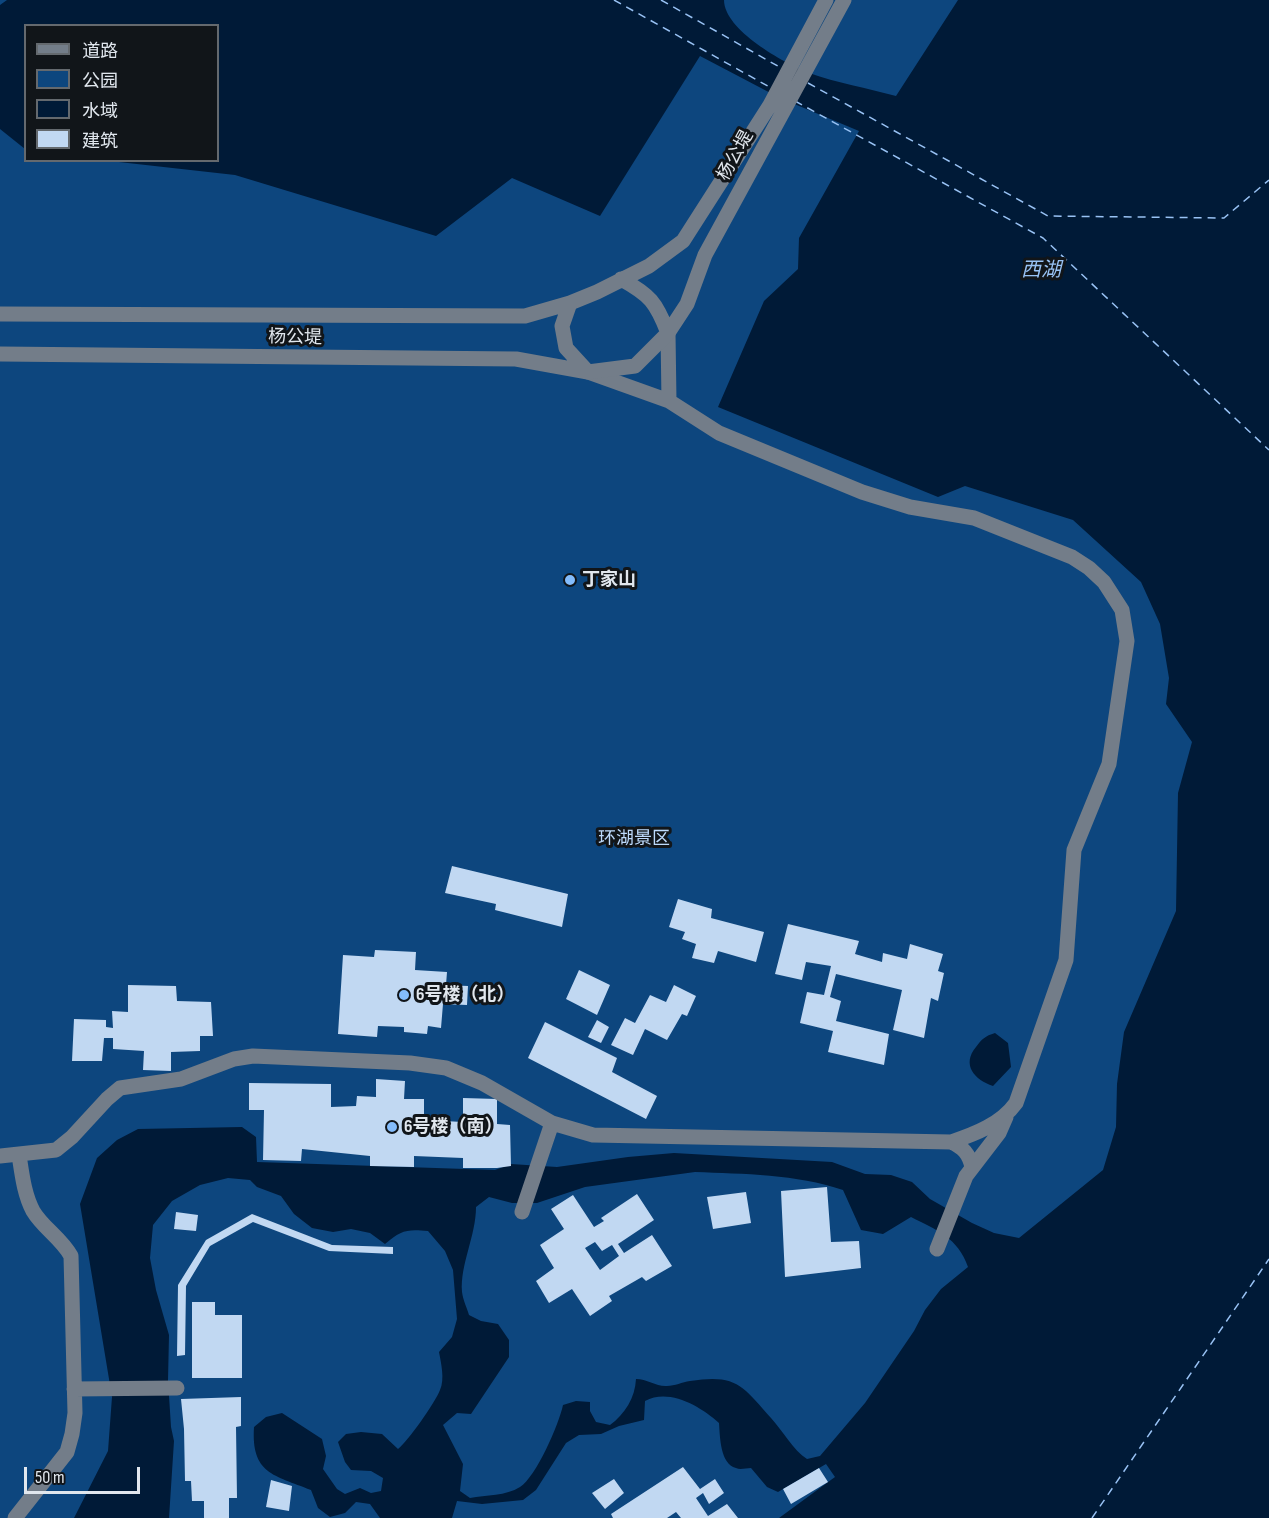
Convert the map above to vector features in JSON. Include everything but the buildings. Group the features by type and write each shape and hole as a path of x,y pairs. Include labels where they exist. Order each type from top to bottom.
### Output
{"street":[{"name":"杨公堤","path":"805,55 825,0"},
{"name":"杨公堤","path":"0,354 516,359 588,372 635,366 668,333 687,304 705,255 776,110 805,55 844,0"},
{"name":"杨公堤","path":"0,314 525,316 570,303 650,266 683,241 776,110"},
{"path":"621,279 640,289 658,308 668,333 669,401"},
{"path":"570,303 562,326 566,348 588,372 669,401 719,433 862,492 910,507 974,518 1072,557 1104,582 1122,610 1127,641 1109,764 1074,850 1066,960 1016,1103 985,1154 969,1172 937,1249"},
{"path":"0,1156 56,1150 120,1088 181,1079 234,1059 253,1056 410,1063 446,1068 482,1083 552,1123 593,1135 951,1142 967,1137 1006,1117"},
{"path":"522,1212 552,1123"},
{"path":"951,1142 966,1152 969,1172"},
{"path":"15,1518 67,1452 75,1413 70,1256 64,1244 34,1213 23,1181 19,1155"},
{"path":"74,1389 177,1389"}],"green space":[{"name":"环湖景区","path":"0,0 1269,0 1269,1518 0,1518"}],"water":[{"name":"西湖","path":"7,0 724,0 734,23 744,34 785,62 820,77 896,96 958,0 1269,0 1269,1518 779,1518 835,1477 826,1464 778,1492 767,1487 751,1468 738,1469 727,1461 722,1449 719,1423 694,1405 664,1397 645,1401 644,1420 619,1426 601,1434 579,1435 566,1443 536,1490 523,1500 482,1504 457,1501 452,1518 380,1518 370,1504 356,1502 345,1513 330,1517 318,1508 311,1490 276,1476 261,1464 256,1455 254,1427 266,1417 282,1413 322,1439 326,1456 323,1469 337,1489 345,1494 360,1488 371,1493 381,1491 383,1478 371,1471 351,1470 345,1462 338,1442 346,1434 361,1432 382,1434 398,1449 427,1412 437,1396 442,1381 439,1352 452,1337 457,1319 453,1270 445,1251 428,1231 405,1231 385,1244 370,1233 351,1229 333,1232 312,1228 294,1214 281,1196 257,1187 250,1180 228,1178 200,1185 172,1201 153,1225 150,1258 156,1290 169,1335 168,1380 174,1441 169,1518 74,1518 108,1451 112,1397 80,1204 97,1158 117,1140 138,1129 242,1127 256,1137 257,1162 495,1170 511,1164 557,1167 674,1153 832,1162 865,1174 891,1175 912,1182 930,1199 972,1223 994,1233 1019,1238 1103,1170 1116,1127 1117,1084 1124,1032 1176,911 1178,793 1192,742 1166,704 1169,678 1160,624 1141,582 1073,520 965,486 938,497 718,407 764,301 798,269 799,238 859,131 780,98 700,56 600,216 512,178 436,236 235,175 119,162 219,162 219,24 24,24 24,148 0,129 0,5","holes":["695,1172 751,1174 807,1181 843,1190 861,1230 883,1234 911,1217 946,1236 959,1249 968,1267 941,1289 865,1403 820,1456 807,1459 802,1455 753,1397 728,1381 705,1379 663,1386 636,1379 634,1393 628,1405 610,1425 596,1422 590,1411 590,1402 576,1401 563,1405 540,1462 520,1487 502,1494 470,1498 460,1491 463,1464 443,1425 457,1413 471,1414 509,1357 509,1340 498,1324 481,1321 469,1315 463,1295 463,1271 474,1229 476,1207 489,1197 512,1203 537,1203 585,1187"]},
{"path":"995,1033 1008,1043 1011,1067 993,1086 976,1076 970,1066 970,1060 980,1042"}],"ferry route":[{"path":"614,0 773,89"},
{"path":"661,0 783,69"},
{"path":"808,83 1048,216 1224,218 1269,180"},
{"path":"795,101 1043,238 1269,450"},
{"path":"1092,1518 1269,1259"}],"place":[{"name":"丁家山","path":"570,580"},
{"name":"6号楼（北）","path":"404,995"},
{"name":"6号楼（南）","path":"392,1127"}]}
